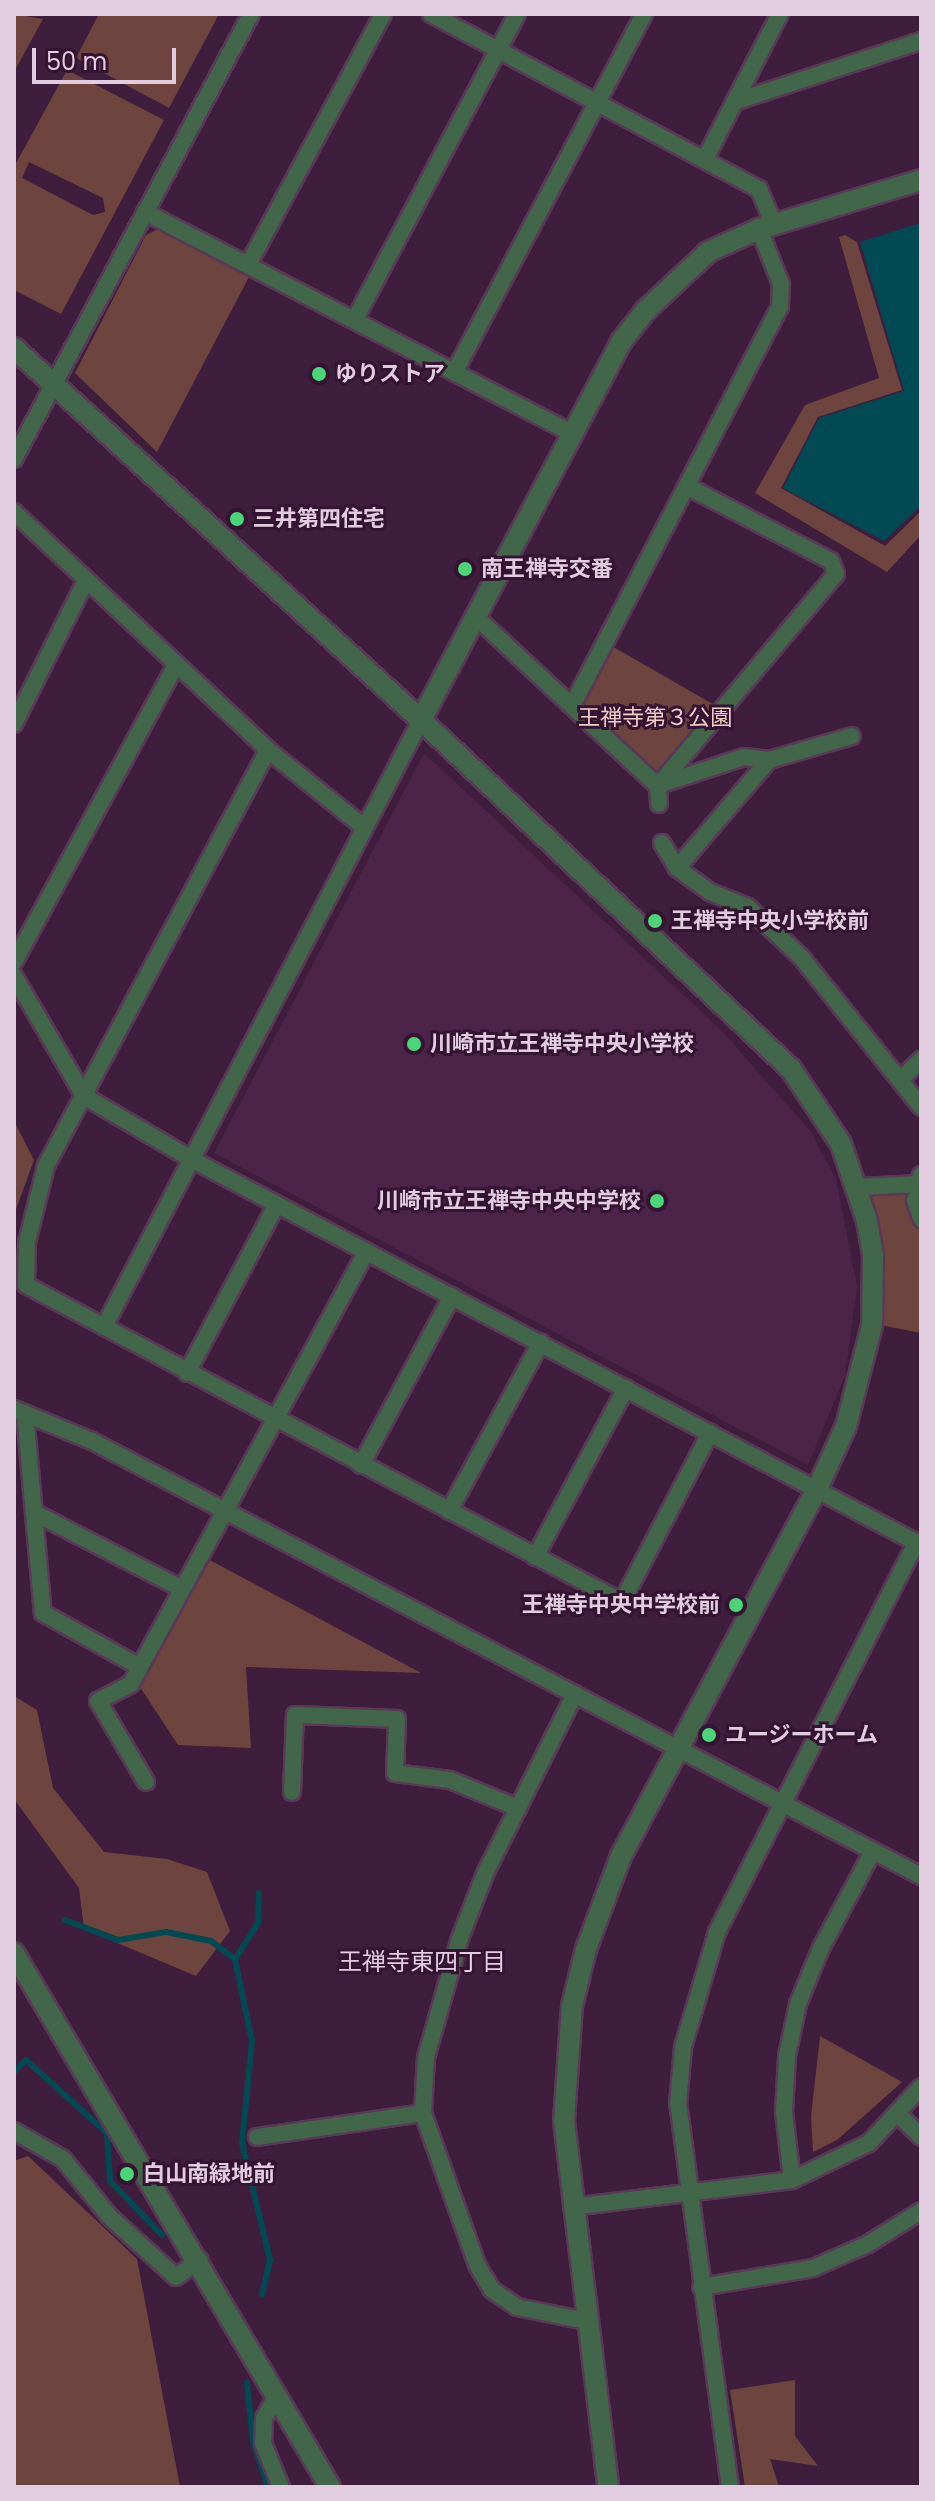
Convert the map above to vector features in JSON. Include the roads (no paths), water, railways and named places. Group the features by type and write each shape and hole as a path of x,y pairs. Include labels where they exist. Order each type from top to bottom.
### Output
{"street":[{"path":"14,459 251,14"},
{"path":"248,265 383,14"},
{"path":"431,14 759,189 781,284 780,307 572,706"},
{"path":"355,319 517,14"},
{"path":"455,371 644,14"},
{"path":"705,159 780,14"},
{"path":"734,102 921,41"},
{"path":"104,1327 621,342 645,311 708,252 767,227 921,180"},
{"path":"145,212 574,434"},
{"path":"14,348 421,720 791,1069 834,1131 857,1187 873,1256 872,1325 858,1393 818,1487 621,1856 586,1949 572,2006 564,2121 608,2487"},
{"path":"659,804 658,786 836,574 831,561 688,487"},
{"path":"14,512 85,582 268,750 365,828"},
{"path":"14,724 85,582"},
{"path":"476,617 658,786"},
{"path":"14,962 176,665"},
{"path":"658,786 744,757 769,760 852,736"},
{"path":"268,750 84,1096 36,1195 27,1242 26,1285 274,1420 622,1602 710,1433"},
{"path":"677,868 769,760"},
{"path":"662,843 677,868 710,892 748,907 790,947 921,1107"},
{"path":"14,976 84,1096 191,1159 818,1487 919,1544 717,1932 683,2047 678,2104 730,2487"},
{"path":"900,1080 921,1060"},
{"path":"857,1187 920,1181 915,1200 921,1219"},
{"path":"187,1373 277,1204"},
{"path":"146,1782 98,1701 131,1684 223,1509 366,1252"},
{"path":"361,1465 452,1296"},
{"path":"449,1511 541,1342"},
{"path":"535,1557 626,1388"},
{"path":"19,1411 92,1441 921,1876"},
{"path":"19,1411 37,1514 43,1613 140,1667"},
{"path":"37,1514 182,1589"},
{"path":"575,1694 518,1808 460,1938 426,2057 423,2113 477,2265 492,2290 517,2307 586,2321"},
{"path":"292,1792 295,1715 397,1719 395,1773 450,1780 518,1808"},
{"path":"792,2180 784,2112 787,2056 798,2004 821,1948 873,1851"},
{"path":"14,1953 199,2260 330,2487"},
{"path":"572,2207 792,2180 869,2143 899,2115 921,2087"},
{"path":"257,2137 423,2113"},
{"path":"899,2115 921,2137"},
{"path":"14,2131 63,2159 110,2217 176,2277 199,2260"},
{"path":"701,2287 813,2268 868,2244 921,2211"},
{"path":"277,2395 264,2418 263,2443 281,2487"}],"waterway":[{"path":"235,1959 258,1923 259,1893"},
{"path":"65,1920 118,1940 166,1932 211,1941 235,1959 252,2041 242,2143 270,2260 262,2294"},
{"path":"14,2072 26,2060 107,2133 110,2181 162,2235"},
{"path":"247,2383 253,2441 268,2487"}],"place":[{"name":"ゆりストア","path":"319,374"},
{"name":"三井第四住宅","path":"237,519"},
{"name":"南王禅寺交番","path":"465,569"},
{"name":"王禅寺中央小学校前","path":"655,921"},
{"name":"川崎市立王禅寺中央小学校","path":"414,1044"},
{"name":"川崎市立王禅寺中央中学校","path":"657,1201"},
{"name":"王禅寺中央中学校前","path":"736,1605"},
{"name":"ユージーホーム","path":"709,1735"},
{"name":"白山南緑地前","path":"127,2174"}],"district":[{"name":"王禅寺東四丁目","path":"422,1962"}],"park label":[{"name":"王禅寺第３公園","path":"655,718"}]}
